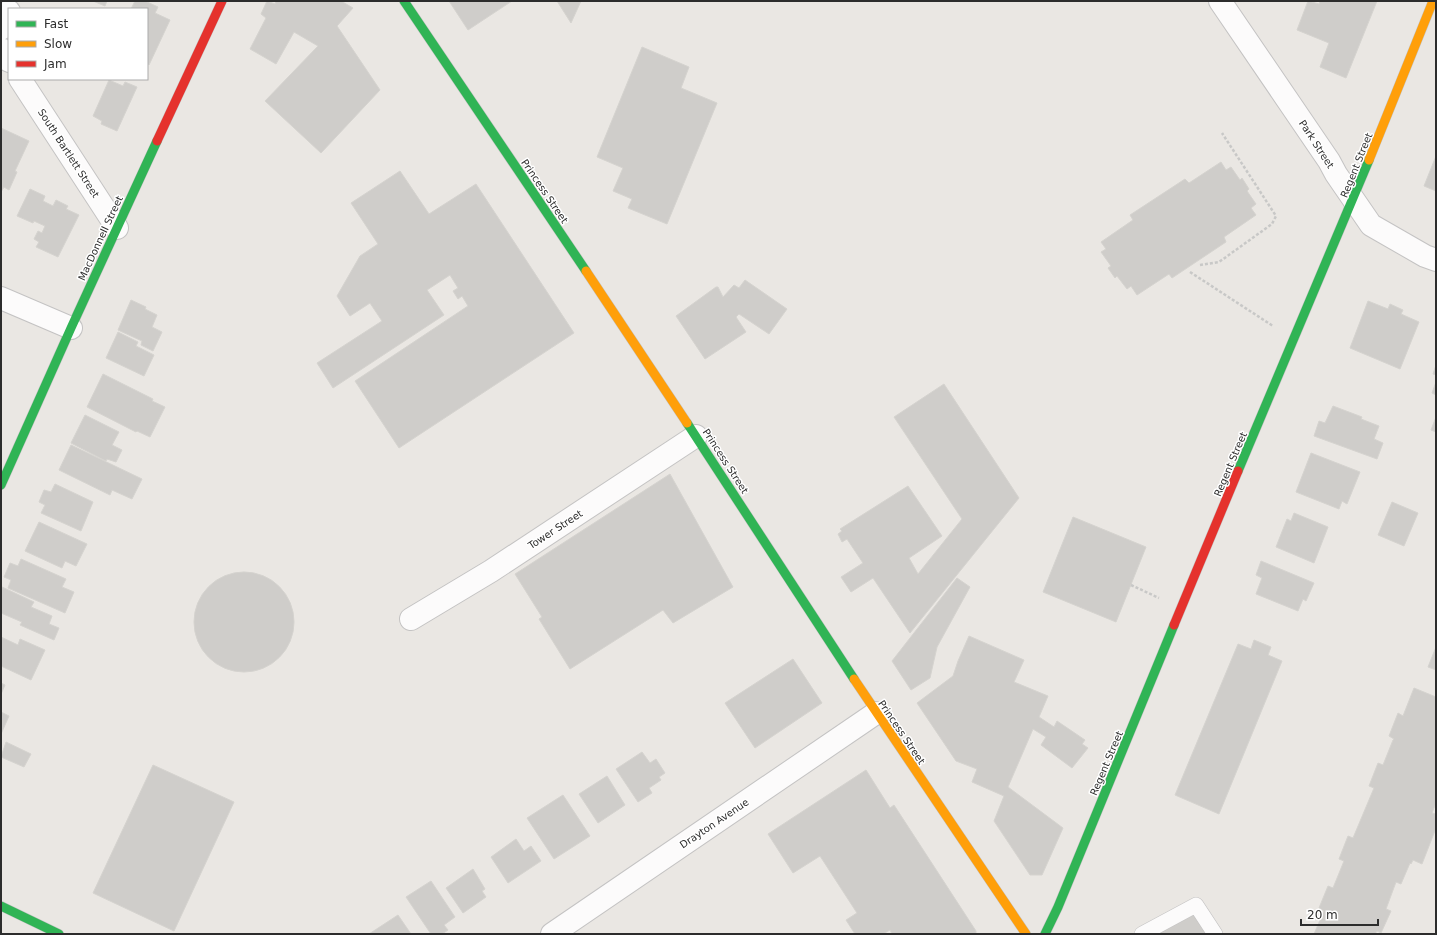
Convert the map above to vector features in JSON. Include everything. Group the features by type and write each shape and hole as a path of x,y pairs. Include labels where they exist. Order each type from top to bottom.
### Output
{"street":[{"name":"MacDonnell Street","path":"1,485 70,328 222,1"},
{"name":"Princess Street","path":"404,1 696,436 876,713 1026,934"},
{"name":"Park Street","path":"1220,1 1325,154 1354,201 1371,225 1425,256 1436,260"},
{"name":"Regent Street","path":"1045,934 1058,907 1224,507 1354,201 1434,1"},
{"path":"1,29 8,12"},
{"path":"1,48 8,59"},
{"name":"South Bartlett Street","path":"21,80 117,228"},
{"path":"1,298 70,328"},
{"name":"Tower Street","path":"411,619 491,571 696,436"},
{"name":"Drayton Avenue","path":"552,934 876,713"},
{"path":"1,906 58,934"}],"lane":[{"path":"1142,934 1196,905 1215,934"}],"path":[{"path":"1200,265 1219,262 1272,224 1276,216 1222,133"},
{"path":"1190,272 1275,327"},
{"path":"1131,585 1162,599"}],"building":[{"path":"93,1 107,1 105,6"},
{"path":"135,1 145,1 158,7 155,13 170,20 149,65 148,8 132,8"},
{"path":"267,1 275,4 276,1 341,1 353,8 337,26 380,90 321,153 265,101 318,46 294,32 276,64 250,49 266,18 261,14"},
{"path":"449,1 512,1 468,30"},
{"path":"557,1 581,1 571,23"},
{"path":"1308,1 1319,4 1320,1 1377,1 1346,78 1320,67 1329,43 1297,30"},
{"path":"642,47 689,67 681,88 717,103 667,224 628,208 632,199 613,191 623,168 597,157"},
{"path":"109,80 123,86 125,82 137,87 117,131 101,124 102,121 93,116"},
{"path":"1,128 29,141 15,171 17,172 9,190 4,187 1,192"},
{"path":"1436,156 1436,191 1424,186"},
{"path":"1221,162 1226,170 1231,167 1240,180 1242,178 1249,189 1247,191 1256,204 1251,208 1256,215 1224,237 1226,242 1172,278 1169,274 1137,295 1131,286 1127,289 1117,276 1115,278 1108,268 1111,266 1101,252 1106,249 1101,242 1133,220 1130,215 1185,179 1189,183"},
{"path":"400,171 429,214 476,184 574,333 399,448 355,381 468,306 462,296 458,299 453,291 458,288 450,275 427,290 444,315 333,388 317,363 382,321 370,303 350,316 337,296 360,256 378,244 351,203"},
{"path":"30,189 45,196 43,201 53,206 56,200 68,206 66,209 79,215 58,257 36,247 39,242 34,239 38,231 42,233 45,226 34,221 33,223 17,216"},
{"path":"745,280 787,309 769,334 739,314 736,317 746,332 705,359 676,316 716,287 718,287 723,297 734,285 739,288"},
{"path":"131,300 146,307 145,309 157,315 152,327 162,332 153,351 141,345 142,341 118,330"},
{"path":"1368,301 1388,309 1390,304 1403,310 1401,314 1419,322 1400,369 1350,348"},
{"path":"118,332 138,342 136,346 154,355 144,376 106,358"},
{"path":"1436,365 1436,375 1433,374"},
{"path":"103,374 153,399 152,401 165,407 150,437 137,431 136,432 87,407"},
{"path":"1436,382 1436,395 1432,393"},
{"path":"944,384 1019,498 910,633 873,578 851,592 841,577 863,563 847,539 842,542 838,534 842,531 840,529 908,486 942,536 909,558 918,574 962,519 894,417"},
{"path":"1333,406 1362,417 1361,419 1379,426 1374,439 1383,443 1377,459 1314,436 1319,421 1325,423"},
{"path":"85,415 119,432 112,445 122,450 116,462 107,459 106,461 71,443"},
{"path":"1436,417 1436,432 1431,430"},
{"path":"71,445 142,479 132,499 112,490 110,495 59,470"},
{"path":"1311,453 1360,472 1347,504 1342,501 1339,509 1296,492"},
{"path":"670,474 733,587 673,623 663,610 570,669 539,619 542,617 515,574"},
{"path":"55,484 93,502 81,531 41,513 45,505 39,502 44,490 51,492"},
{"path":"1392,502 1418,513 1404,546 1378,535"},
{"path":"1294,513 1328,527 1314,563 1276,547 1287,519 1291,521"},
{"path":"1073,517 1146,547 1116,622 1043,592"},
{"path":"39,522 87,544 76,566 65,561 62,568 25,551"},
{"path":"21,559 66,579 62,587 74,592 65,613 8,588 11,580 4,577 10,563 18,566"},
{"path":"1261,561 1314,583 1306,601 1303,599 1298,611 1256,594 1262,578 1256,575"},
{"path":"234,572 254,572 263,575 280,586 291,603 294,612 294,632 291,641 280,658 263,669 254,672 234,672 216,664 208,658 202,650 194,632 194,612 202,594 208,586 216,580"},
{"path":"957,578 970,587 937,647 930,678 911,690 892,661"},
{"path":"2,587 34,602 31,607 52,616 49,624 59,628 54,640 20,625 22,622 1,613"},
{"path":"969,636 1024,660 1014,682 1048,696 1039,717 1054,727 1057,721 1085,740 1082,744 1088,748 1072,768 1041,745 1046,737 1033,729 1008,787 1063,828 1042,875 1030,875 994,821 1004,796 972,782 977,769 956,761 917,703 953,676"},
{"path":"1,637 18,645 20,639 45,650 31,680 1,666"},
{"path":"1254,640 1271,647 1268,655 1282,661 1219,814 1175,795 1238,644 1251,649"},
{"path":"1436,647 1436,670 1428,667"},
{"path":"793,659 822,703 755,748 725,703"},
{"path":"1,683 5,685 1,694"},
{"path":"1414,688 1436,697 1436,803 1432,813 1436,814 1436,828 1422,864 1413,860 1411,864 1410,863 1401,884 1396,882 1386,909 1391,911 1381,933 1377,931 1375,934 1314,934 1324,911 1319,908 1328,886 1333,888 1344,861 1339,859 1348,836 1353,838 1374,788 1369,786 1378,763 1383,765 1394,739 1389,736 1398,713 1403,716"},
{"path":"1,712 9,716 1,734"},
{"path":"6,742 31,754 24,767 1,757"},
{"path":"642,752 650,763 656,759 665,773 659,777 661,780 649,788 652,793 638,802 616,769"},
{"path":"153,765 234,802 174,931 93,893"},
{"path":"866,770 890,808 894,805 976,931 976,934 892,934 890,930 883,934 855,934 846,920 857,913 820,856 793,873 768,834"},
{"path":"607,776 625,805 598,823 579,794"},
{"path":"563,795 590,836 554,859 527,818"},
{"path":"516,839 524,851 531,846 541,861 508,883 491,857"},
{"path":"473,869 485,889 482,891 486,897 463,913 446,888"},
{"path":"431,881 455,917 444,925 448,930 442,934 431,934 406,897"},
{"path":"1192,910 1208,934 1154,934"},
{"path":"398,915 411,934 369,934"}],"traffic: fast":[{"path":"404,1 586,271"},
{"path":"1,485 157,141"},
{"path":"1238,471 1369,160"},
{"path":"687,423 854,679"},
{"path":"1045,934 1058,907 1174,625"},
{"path":"1,906 59,934"}],"traffic: slow":[{"path":"1369,160 1433,1"},
{"path":"586,271 687,423"},
{"path":"854,679 1026,934"}],"traffic: jam":[{"path":"157,141 222,1"},
{"path":"1174,625 1238,471"}]}
